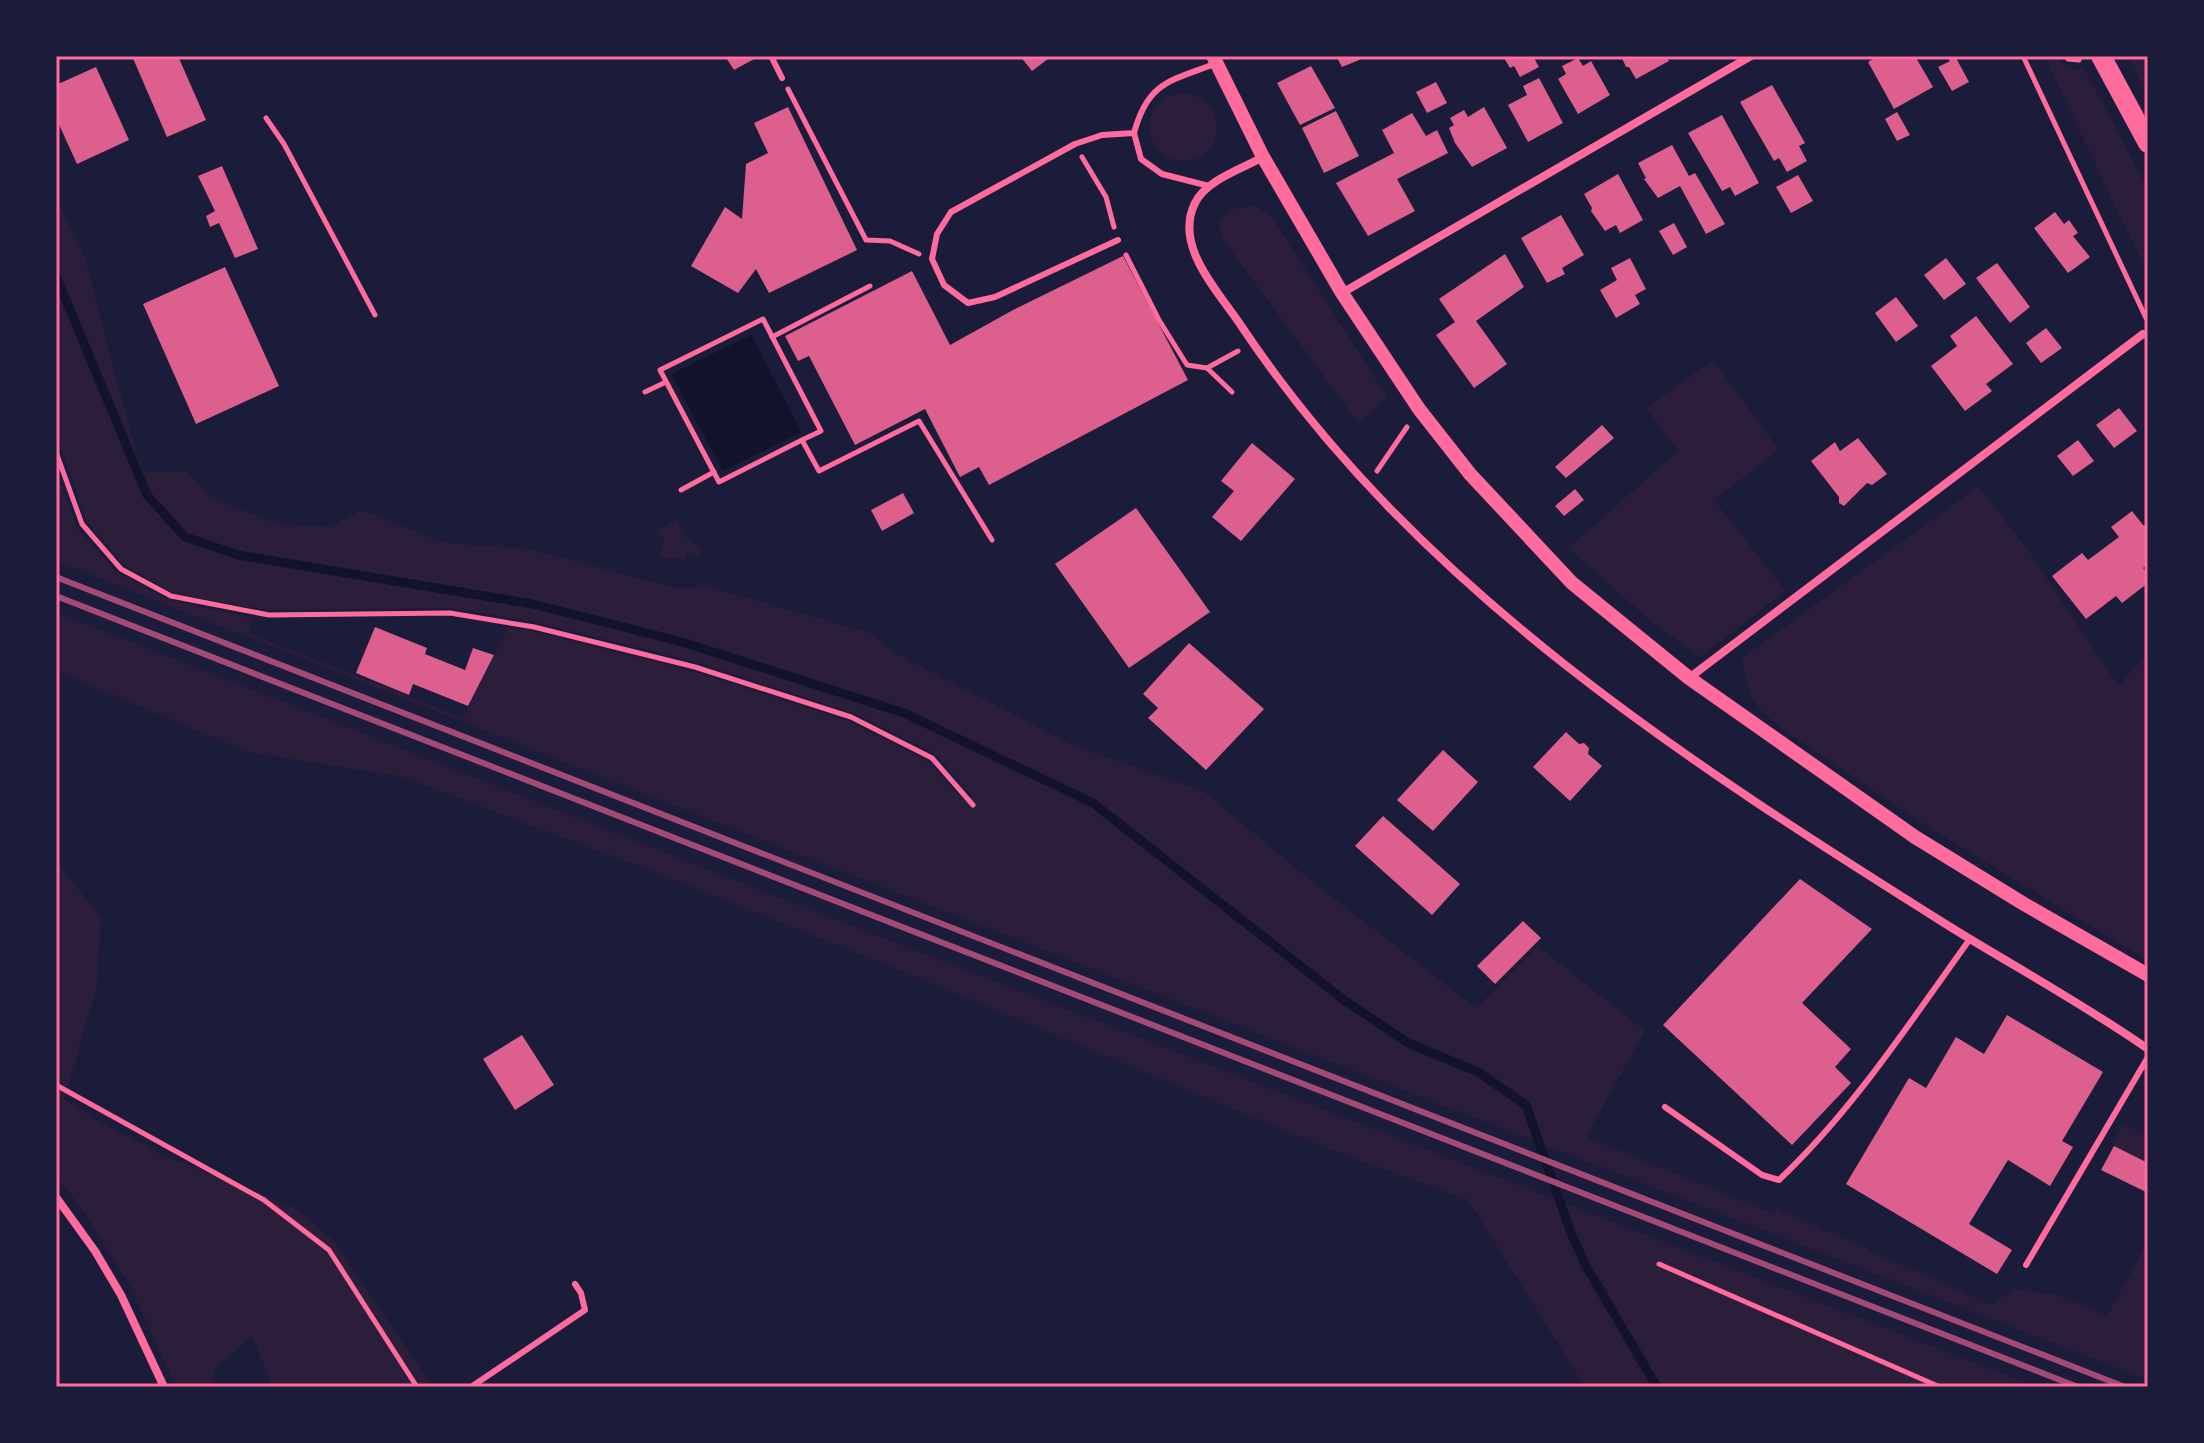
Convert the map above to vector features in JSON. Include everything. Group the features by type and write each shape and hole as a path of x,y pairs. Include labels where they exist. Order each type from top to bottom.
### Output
{"main road":[{"path":"2101,56 2148,143"}],"street":[{"path":"1342,293 1751,56"},
{"path":"1215,60 1263,157 1342,293 1419,409 1470,474 1572,583 1689,678 1915,837 2148,975"},
{"path":"1263,157 1209,186 1195,201 1190,216 1189,239 1197,259 1252,342 1368,486 1523,633 1590,684 1779,818 2148,1049"},
{"path":"1689,678 2143,334"},
{"path":"56,1197 95,1251 121,1295 164,1387"}],"lane":[{"path":"771,56 782,78"},
{"path":"1209,186 1162,174 1141,159 1134,133 1141,110 1159,86 1215,60"},
{"path":"1118,240 995,297 968,303 944,285 932,259 937,234 951,212 1075,144 1102,135 1134,133"},
{"path":"1665,1107 1762,1175 1779,1180 1861,1089 1970,939"},
{"path":"2026,1265 2148,1057"},
{"path":"471,1387 585,1310 575,1284"}],"path":[{"path":"2023,56 2148,323"},
{"path":"782,78 866,240 890,241 932,259"},
{"path":"266,118 284,144 375,315"},
{"path":"1075,144 1106,197 1118,240 1159,320 1187,365 1207,368 1232,392"},
{"path":"772,337 870,286"},
{"path":"763,319 821,431 719,482 666,382 660,370 763,319"},
{"path":"1207,368 1252,342"},
{"path":"645,392 666,382"},
{"path":"1368,486 1419,409"},
{"path":"802,440 819,471 919,421 992,540"},
{"path":"56,452 82,524 121,569 171,596 269,615 450,613 534,627 695,667 851,717 932,758 973,805"},
{"path":"681,490 714,472"},
{"path":"56,1085 264,1200 329,1250 417,1387"},
{"path":"1659,1264 1940,1387"}],"shaded area":[{"path":"2044,56 2055,56 2071,68 2084,68 2148,189 2148,275"},
{"path":"2127,56 2148,56 2148,98"},
{"path":"1183,93 1207,103 1217,127 1207,151 1183,161 1159,151 1149,127 1159,103"},
{"path":"56,199 83,251 137,456 144,472 186,471 210,497 278,524 330,527 362,510 445,543 528,549 676,588 710,587 871,633 890,650 1072,745 1203,791 1309,879 1476,1008 1538,946 1645,1031 1586,1137 1772,1213 1776,1208 1992,1305 2013,1289 2057,1295 2107,1316 2148,1240 2148,1380 708,819 56,561 56,472 76,526 117,573 169,600 253,618 249,633 463,718 508,628 532,631 693,671 848,721 929,762 958,795 974,798 935,754 853,713 696,662 535,622 450,608 269,610 220,602 173,593 124,565 87,522 56,433"},
{"path":"1254,206 1272,217 1388,398 1358,423 1222,238 1218,222 1230,209"},
{"path":"752,335 801,432 723,471 671,374"},
{"path":"1713,360 1779,450 1714,500 1786,591 1700,657 1648,619 1569,548 1678,451 1646,408"},
{"path":"1979,486 2028,550 2118,686 2148,654 2148,961 1933,830 1788,733 1762,712 1749,693 1742,658"},
{"path":"677,519 687,539 702,548 699,558 687,553 685,560 658,557 665,541 657,530"},
{"path":"56,612 691,863 2037,1387 1585,1387 1468,1200 1329,1149 902,971 644,868 403,777 248,752 56,671"},
{"path":"56,861 101,918 97,986 64,1099 98,1121 163,1155 297,1209 333,1240 433,1387 273,1387 252,1336 213,1370 217,1387 176,1387 129,1284 83,1210 56,1176"},
{"path":"2123,1124 2148,1135 2148,1163 2112,1145"}],"building":[{"path":"132,56 178,56 206,120 167,137"},
{"path":"725,56 755,56 756,58 734,70"},
{"path":"1020,56 1052,56 1032,71"},
{"path":"1336,56 1369,56 1342,67"},
{"path":"1503,56 1533,56 1539,67 1520,77"},
{"path":"1621,56 1666,56 1669,61 1636,79"},
{"path":"1878,56 1915,56 1933,87 1894,109 1868,62"},
{"path":"1947,56 1955,56 1969,82 1952,91 1938,67 1950,61"},
{"path":"1578,58 1583,66 1591,61 1610,95 1578,114 1558,79 1566,74 1562,66"},
{"path":"1311,66 1335,108 1300,125 1277,83"},
{"path":"96,67 129,140 77,164 56,118 56,85"},
{"path":"1539,78 1563,123 1528,142 1508,105 1527,95 1523,86"},
{"path":"1436,82 1447,103 1427,113 1416,92"},
{"path":"1772,85 1805,143 1799,146 1807,161 1787,172 1779,158 1774,161 1740,102"},
{"path":"788,107 857,250 769,293 756,269 738,293 691,266 725,207 742,219 746,164 768,153 754,123"},
{"path":"1484,107 1507,148 1472,167 1455,143 1449,128 1454,125 1450,118 1464,110 1468,117"},
{"path":"1336,111 1359,156 1324,173 1302,128"},
{"path":"1897,112 1910,135 1897,141 1885,119"},
{"path":"1412,113 1426,136 1437,130 1448,153 1397,179 1415,211 1368,236 1336,183 1394,153 1382,130"},
{"path":"1722,115 1759,183 1735,196 1730,187 1722,191 1688,133"},
{"path":"1672,145 1689,176 1695,173 1725,224 1706,234 1680,186 1658,198 1644,179 1638,163"},
{"path":"222,166 258,249 235,258 219,223 210,227 206,216 215,211 198,176"},
{"path":"1618,174 1643,220 1620,233 1616,225 1605,231 1584,194"},
{"path":"1798,175 1813,201 1791,213 1776,187"},
{"path":"2055,212 2064,224 2069,220 2078,233 2073,236 2090,257 2068,273 2034,228"},
{"path":"1561,215 1584,255 1562,268 1565,274 1547,283 1521,238"},
{"path":"1674,223 1687,247 1673,255 1659,231"},
{"path":"1505,254 1524,287 1476,321 1507,364 1474,388 1436,335 1455,322 1439,299"},
{"path":"1123,256 1188,380 989,485 979,467 960,477 925,409 855,445 809,356 798,361 785,336 912,271 950,345"},
{"path":"1630,258 1646,289 1635,295 1640,304 1616,318 1600,290 1617,280 1611,268"},
{"path":"1946,258 1966,284 1944,300 1924,275"},
{"path":"1997,263 2030,307 2010,323 1976,278"},
{"path":"225,267 279,386 196,424 143,304"},
{"path":"1896,297 1918,326 1896,342 1875,313"},
{"path":"1976,316 2013,364 1986,384 1992,391 1965,411 1931,366 1957,346 1950,336"},
{"path":"2046,328 2062,348 2041,363 2026,343"},
{"path":"2119,408 2137,431 2114,448 2096,425"},
{"path":"1602,425 1614,438 1566,478 1555,467"},
{"path":"1858,438 1887,474 1872,485 1867,483 1844,506 1811,461 1835,442 1840,451"},
{"path":"2078,440 2094,461 2073,476 2057,456"},
{"path":"1252,443 1295,479 1241,541 1212,517 1234,491 1221,481"},
{"path":"1575,489 1584,500 1564,516 1555,506"},
{"path":"903,493 914,513 882,531 871,510"},
{"path":"1136,508 1210,612 1129,668 1055,564"},
{"path":"2132,511 2143,525 2148,525 2148,564 2143,568 2148,574 2148,583 2122,603 2116,596 2086,619 2052,576 2082,553 2088,560 2119,537 2111,527"},
{"path":"375,627 427,648 425,654 465,670 473,648 494,655 468,706 413,684 409,695 356,673"},
{"path":"1189,643 1264,709 1206,770 1148,718 1158,708 1143,694"},
{"path":"1566,732 1579,744 1584,743 1589,748 1588,754 1602,766 1570,801 1533,767"},
{"path":"1443,750 1478,782 1433,831 1397,800"},
{"path":"1383,816 1460,884 1432,915 1355,846"},
{"path":"1800,879 1872,929 1802,1003 1851,1049 1835,1067 1851,1083 1792,1145 1663,1025"},
{"path":"1523,921 1541,938 1495,984 1477,966"},
{"path":"2007,1015 2103,1072 2062,1141 2073,1147 2050,1186 2008,1160 1969,1224 2012,1250 1997,1274 1846,1184 1909,1078 1926,1088 1956,1037 1984,1054"},
{"path":"522,1035 554,1085 515,1110 483,1059"},
{"path":"2114,1146 2148,1163 2148,1193 2101,1170"}],"waterway":[{"path":"56,276 147,495 185,537 238,555 533,604 682,642 904,713 1093,803 1344,1000 1408,1043 1478,1072 1526,1105 1571,1233 1586,1266 1657,1387"}],"railway":[{"path":"56,577 2125,1387"},
{"path":"56,596 2078,1387"}]}
